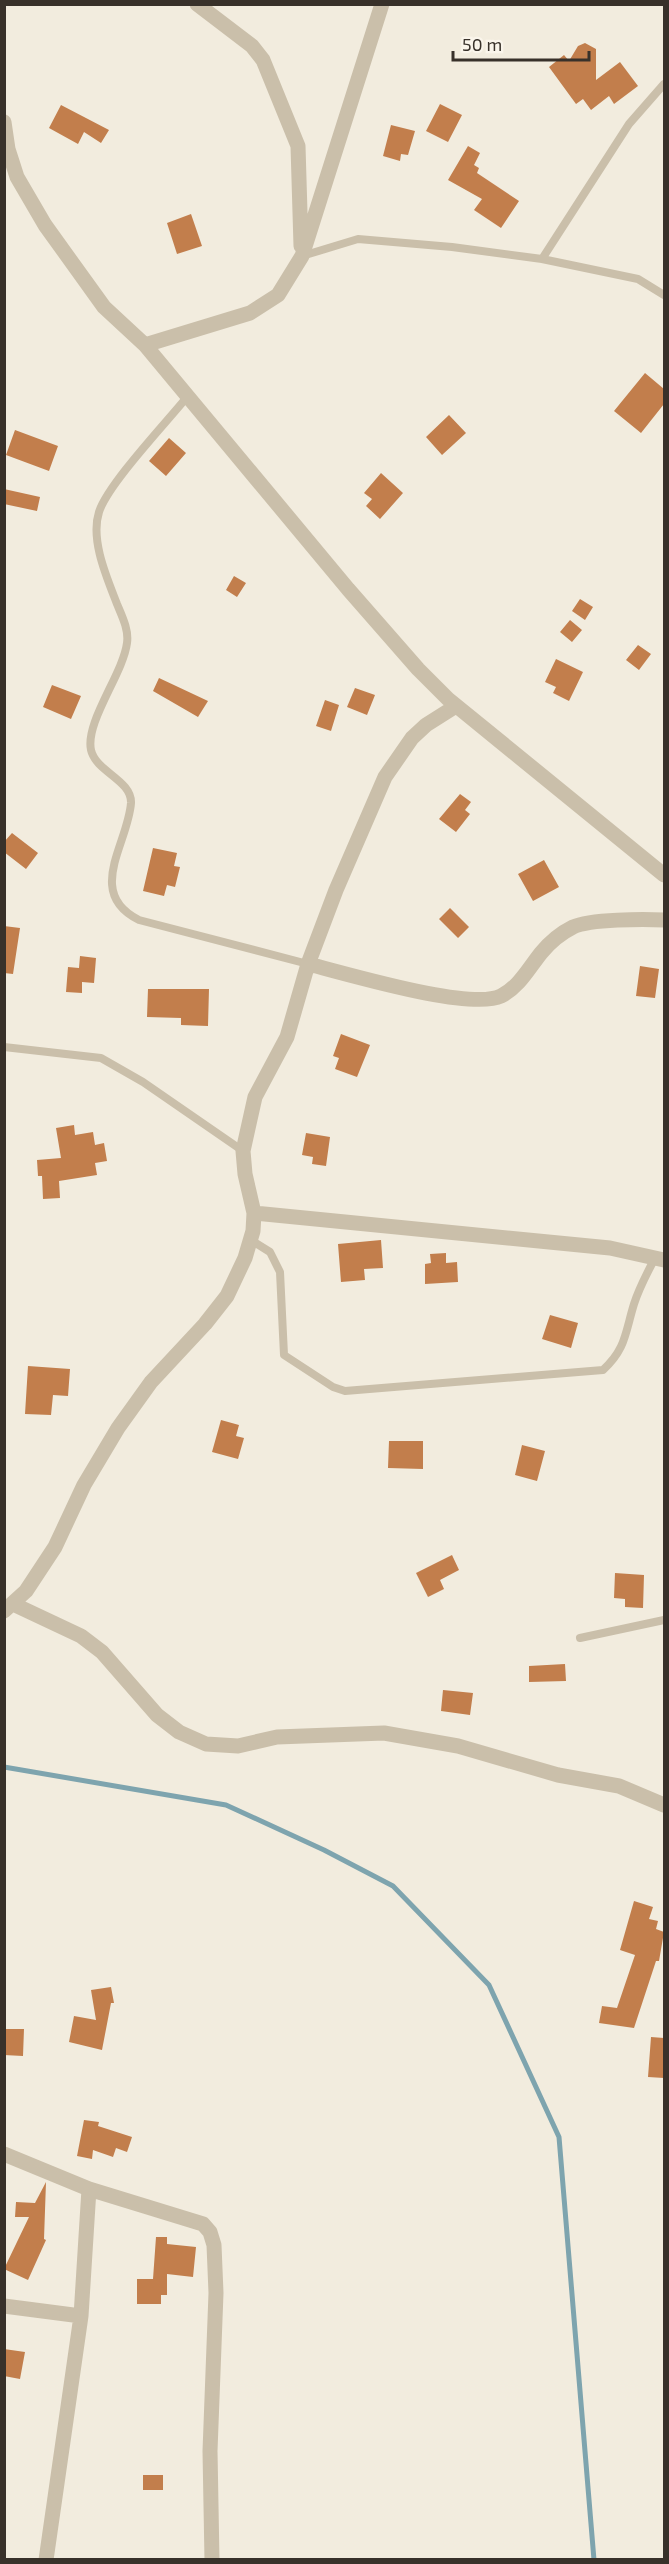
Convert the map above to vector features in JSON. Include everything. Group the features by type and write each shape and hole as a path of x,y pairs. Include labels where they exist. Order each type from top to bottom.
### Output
{"street":[{"path":"197,4 252,46 263,60 298,146 302,256"},
{"path":"145,345 250,313 278,295 302,256 382,4"},
{"path":"4,122 8,149 17,177 45,225 104,307 145,345 348,589 418,669 456,706 664,875"},
{"path":"456,706 426,725 412,738 385,777 336,890 308,964 287,1037 255,1097 243,1151 245,1174 254,1213 251,1240 227,1296 205,1324 150,1382 118,1428 84,1485 55,1546 30,1585 9,1608 81,1636 102,1652 157,1714 179,1732 206,1744 238,1746 277,1737 384,1733 458,1746 558,1775 619,1786 664,1805"},
{"path":"308,964 437,994 488,1000 501,996 516,985 543,950 559,936 576,926 639,919 664,920"},
{"path":"254,1213 610,1248 660,1259"},
{"path":"4,2154 89,2189 203,2224 210,2232 214,2245 216,2293 210,2451 212,2559"},
{"path":"46,2559 81,2316 89,2189"},
{"path":"4,2306 81,2316"}],"lane":[{"path":"543,259 629,124 664,84"},
{"path":"302,256 358,239 543,259 638,279 664,295"},
{"path":"187,397 110,492 99,511 97,525 108,581 127,636 119,670 104,699 90,741 91,752 109,773 128,789 131,802 113,863 112,887 116,902 122,909 139,920 308,964"},
{"path":"4,1047 101,1058 143,1082 243,1151"},
{"path":"251,1240 270,1252 280,1272 284,1355 333,1387 345,1391 603,1370 616,1358 628,1334 641,1286 660,1259"},
{"path":"580,1638 664,1620"}],"building":[{"path":"585,43 596,49 596,80 620,62 638,86 614,104 609,96 591,110 583,99 576,104 549,67 564,55 569,61 578,46"},
{"path":"440,104 462,115 448,142 426,131"},
{"path":"61,105 109,130 101,143 84,132 78,144 49,128"},
{"path":"391,125 415,131 408,155 401,154 400,161 383,156"},
{"path":"468,146 480,153 474,165 479,168 477,173 519,201 501,228 474,210 482,199 448,180"},
{"path":"191,214 202,246 177,254 167,223"},
{"path":"645,373 664,389 664,404 641,433 614,411"},
{"path":"449,415 466,433 442,455 426,437"},
{"path":"15,430 58,446 49,471 6,455"},
{"path":"169,438 186,453 166,476 149,461"},
{"path":"381,473 403,493 380,519 366,506 372,499 364,493"},
{"path":"4,489 40,497 37,511 4,504"},
{"path":"234,576 246,583 237,597 226,590"},
{"path":"580,599 593,607 585,620 572,611"},
{"path":"570,620 582,630 572,642 560,632"},
{"path":"638,645 651,654 639,670 626,660"},
{"path":"556,659 583,672 569,701 553,693 556,687 545,682"},
{"path":"159,678 208,701 198,717 153,691"},
{"path":"52,685 81,696 71,719 43,707"},
{"path":"355,688 375,695 367,715 347,707"},
{"path":"325,700 339,705 331,731 316,726"},
{"path":"460,794 471,802 465,810 470,814 456,832 439,819"},
{"path":"12,833 38,853 26,869 4,852 4,842"},
{"path":"153,848 177,853 174,866 180,867 175,887 167,885 164,896 143,891"},
{"path":"544,860 559,887 533,901 518,874"},
{"path":"450,908 469,927 458,938 439,919"},
{"path":"4,926 20,928 13,974 4,973"},
{"path":"80,956 96,958 94,983 82,982 82,993 66,992 68,967 79,968"},
{"path":"640,966 659,969 655,998 636,996"},
{"path":"148,989 209,989 208,1026 181,1025 181,1018 147,1017"},
{"path":"341,1034 370,1045 357,1077 335,1069 339,1058 333,1056"},
{"path":"74,1125 75,1135 93,1132 95,1145 104,1143 107,1161 95,1163 97,1175 59,1181 60,1198 43,1199 42,1176 38,1176 37,1160 61,1158 56,1128"},
{"path":"306,1133 330,1137 326,1166 312,1164 313,1157 302,1155"},
{"path":"381,1240 383,1268 364,1269 365,1280 341,1282 338,1244"},
{"path":"446,1253 446,1263 457,1262 458,1282 425,1284 425,1264 431,1263 430,1254"},
{"path":"550,1315 578,1323 571,1348 542,1339"},
{"path":"28,1366 70,1369 68,1396 53,1395 51,1415 25,1414"},
{"path":"221,1420 239,1425 236,1436 244,1438 238,1459 212,1452"},
{"path":"389,1441 423,1441 423,1469 388,1468"},
{"path":"522,1445 545,1451 537,1481 515,1475"},
{"path":"452,1555 459,1570 440,1580 444,1589 428,1597 416,1573"},
{"path":"615,1573 644,1575 643,1608 625,1607 625,1599 614,1598"},
{"path":"565,1664 566,1681 529,1682 529,1666"},
{"path":"443,1690 473,1693 470,1715 441,1711"},
{"path":"634,1901 653,1907 649,1919 658,1921 656,1929 664,1932 659,1961 656,1961 634,2028 599,2023 602,2006 617,2008 635,1955 620,1950"},
{"path":"111,1987 114,2003 111,2003 102,2050 69,2042 74,2016 96,2020 91,1990"},
{"path":"4,2029 24,2029 23,2056 4,2055"},
{"path":"651,2037 664,2038 664,2078 648,2077"},
{"path":"84,2120 99,2122 98,2126 132,2137 127,2152 116,2148 113,2157 93,2150 92,2159 77,2156"},
{"path":"46,2182 44,2239 46,2240 28,2280 4,2269 29,2217 15,2217 16,2202 35,2203"},
{"path":"156,2237 167,2237 167,2244 196,2247 193,2277 167,2274 167,2295 161,2295 161,2304 137,2304 137,2279 153,2279"},
{"path":"4,2349 25,2352 20,2379 4,2376"},
{"path":"143,2475 163,2475 163,2490 143,2490"}],"waterway":[{"path":"4,1767 226,1805 324,1850 393,1886 489,1985 559,2137 594,2560"}]}
